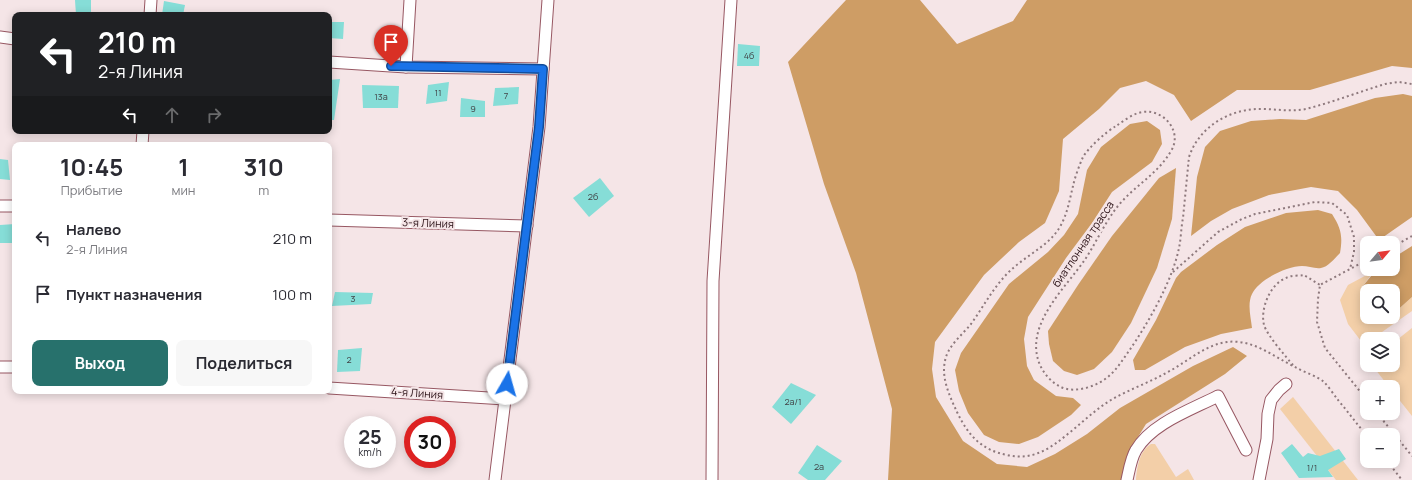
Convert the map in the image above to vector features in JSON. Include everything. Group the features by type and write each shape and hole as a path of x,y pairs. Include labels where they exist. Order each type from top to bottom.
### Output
{"street":[{"path":"150,12 151,0"},
{"path":"406,67 410,0"},
{"path":"495,480 539,127 548,0"},
{"path":"712,480 713,281 731,0"},
{"path":"0,37 12,38"},
{"path":"332,62 406,67 543,69"},
{"path":"0,206 12,206"},
{"name":"3-я Линия","path":"332,220 527,226"},
{"path":"0,366 12,368"},
{"path":"1258,480 1267,439 1268,414 1271,400 1286,384"},
{"name":"4-я Линия","path":"332,388 505,399"},
{"path":"1127,480 1135,451 1149,434 1164,423 1218,396 1246,450"}],"path":[{"name":"биатлонная трасса","path":"1361,428 1323,381 1252,344 1237,341 1223,342 1211,346 1168,372 1113,399 1098,409 1046,451 1034,455 1019,457 1004,455 988,449 974,439 964,428 949,393 944,376 944,362 948,352 971,324 997,285 1007,273 1044,245 1055,234 1064,217 1074,182 1084,155 1108,130 1135,114 1154,112 1160,114 1168,121 1173,128 1176,137 1171,153 1159,168 1119,205 1085,260 1056,298 1039,326 1036,337 1037,356 1040,367 1046,376 1062,388 1071,390 1087,387 1110,376 1134,343 1150,317 1172,272 1180,247 1189,157 1193,146 1210,126 1233,113 1245,110 1261,109 1290,111 1305,109 1386,84 1399,82 1412,84"},
{"path":"1172,272 1218,232 1242,219 1255,214 1315,202 1332,203 1347,215 1354,237 1354,252 1350,269"},
{"path":"1400,243 1412,236"},
{"path":"1360,264 1320,285 1318,298 1318,322 1326,348 1360,391"},
{"name":"биатлонная трасса","path":"1294,367 1264,325 1264,307 1271,290 1286,278 1304,275 1320,285"},
{"path":"1384,420 1412,456"},
{"path":"1393,468 1402,480"}],"shaded area":[{"path":"846,0 920,0 957,44 1013,21 1027,0 1412,0 1412,68 1392,66 1310,90 1237,90 1191,121 1174,95 1146,81 1120,88 1099,109 1063,139 1059,191 1045,223 1019,242 984,275 935,342 932,369 936,397 963,441 997,464 1027,467 1055,454 1087,434 1120,408 1193,366 1233,347 1247,356 1225,374 1146,424 1130,450 1122,480 888,480 892,409 856,273 824,184 788,62"},
{"path":"1403,94 1412,96 1412,217 1385,236 1376,236 1357,210 1338,191 1311,187 1269,195 1232,209 1211,221 1191,236 1197,177 1205,147 1220,131 1251,121 1280,119 1306,120 1375,98"},
{"path":"1147,121 1160,130 1162,144 1152,162 1112,192 1092,223 1066,258 1028,317 1024,339 1027,366 1034,380 1056,396 1073,398 1081,405 1071,415 1038,437 1019,444 999,442 984,435 968,413 959,391 955,370 961,353 1009,284 1048,252 1064,235 1078,214 1087,170 1101,147 1130,124"},
{"path":"1176,168 1172,219 1157,268 1131,323 1112,352 1094,369 1077,375 1064,371 1053,361 1048,331 1112,236 1159,178"},
{"path":"1318,210 1332,214 1340,232 1340,253 1331,262 1321,268 1302,266 1289,268 1281,271 1260,284 1252,294 1250,302 1252,328 1221,334 1185,347 1145,370 1135,370 1133,360 1156,320 1176,278 1181,272 1217,245 1245,227 1286,213"},
{"path":"1412,246 1412,297 1400,308 1400,284 1364,284 1371,276 1400,276 1400,254"},
{"path":"1365,276 1370,276 1364,284 1360,284 1360,324 1393,324 1382,332 1360,332 1360,340 1348,324 1340,300 1348,285"},
{"path":"1412,297 1412,311 1400,319 1400,308"},
{"path":"1412,328 1412,416 1400,401 1400,380 1384,380 1377,372 1400,372 1400,337"},
{"path":"1293,397 1358,480 1336,480 1280,409"},
{"path":"1151,444 1155,444 1176,477 1188,469 1194,480 1136,480 1141,455"}],"building":[{"path":"75,0 91,0 91,12 76,12"},
{"path":"164,1 185,5 184,12 162,12"},
{"path":"332,22 344,22 343,39 332,38"},
{"path":"738,44 760,46 759,66 737,66"},
{"path":"340,79 334,120 332,120 332,80"},
{"path":"449,82 447,101 426,104 428,85"},
{"path":"362,85 399,86 398,108 363,108"},
{"path":"519,87 518,104 493,106 495,88"},
{"path":"461,98 485,101 485,117 460,117"},
{"path":"0,159 8,160 10,180 0,179"},
{"path":"600,178 614,196 589,217 573,198"},
{"path":"12,224 12,243 0,243 0,225"},
{"path":"335,292 373,293 371,304 332,306"},
{"path":"362,348 360,371 337,372 338,350"},
{"path":"791,383 816,395 791,424 772,407"},
{"path":"1292,444 1303,457 1308,453 1320,456 1339,449 1346,459 1328,470 1333,477 1299,478 1281,453"},
{"path":"817,445 842,461 825,480 808,480 798,473"}],"route":[{"path":"391,66 543,69 539,127 507,384"}]}
